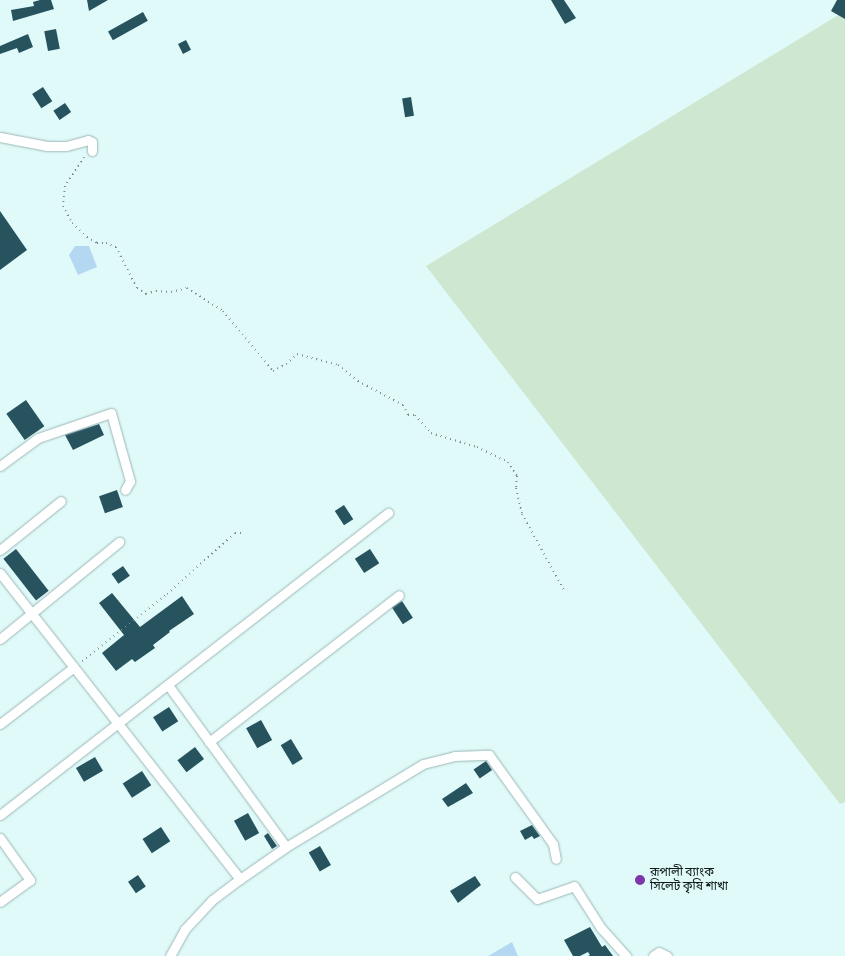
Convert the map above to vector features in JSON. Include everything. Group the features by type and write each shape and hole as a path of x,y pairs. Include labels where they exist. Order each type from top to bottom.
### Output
{"street":[{"path":"0,137 47,146 66,146 88,140 92,142 92,151"},
{"path":"0,466 38,438 111,413 130,481 125,490"},
{"path":"0,550 61,501"},
{"path":"0,815 388,513"},
{"path":"0,639 119,542"},
{"path":"0,573 240,879"},
{"path":"209,742 399,595"},
{"path":"0,724 74,667"},
{"path":"168,685 286,847"},
{"path":"170,956 185,929 212,900 240,879 286,847 423,764 454,756 481,754 489,755 494,760 553,844 556,859"},
{"path":"0,838 30,880 0,902"},
{"path":"515,877 537,899 574,886 601,928 626,956"},
{"path":"653,956 659,952 667,956"}],"path":[{"path":"92,151 83,158 64,186 63,206 72,223 87,237 97,243 106,242 116,247 137,288 146,294 187,288 223,311 273,371 286,364 297,354 338,365 358,381 403,405 408,415 415,415 431,433 477,447 508,462 518,476 516,488 522,514 564,590"},
{"path":"74,667 167,594 235,533 244,533"}],"green space":[{"path":"845,11 845,802 840,804 426,266"}],"water":[{"path":"75,246 89,246 97,267 78,275 69,255"},
{"path":"512,942 518,956 488,956"}],"building":[{"path":"51,0 54,9 13,21 11,10 34,6 33,2"},
{"path":"87,0 108,0 89,11"},
{"path":"551,0 564,0 576,18 565,24"},
{"path":"837,0 845,0 845,19 831,11"},
{"path":"143,12 148,21 113,40 108,31"},
{"path":"56,29 60,49 48,51 44,31"},
{"path":"28,34 33,47 19,53 17,48 0,54 0,46"},
{"path":"186,40 191,50 183,54 178,44"},
{"path":"43,87 52,101 41,108 32,94"},
{"path":"411,97 414,116 405,117 402,98"},
{"path":"65,103 71,112 60,120 53,111"},
{"path":"0,211 27,250 0,270"},
{"path":"26,400 44,426 25,440 6,414"},
{"path":"99,424 104,435 73,450 65,435"},
{"path":"117,490 123,507 105,513 99,496"},
{"path":"344,505 353,519 344,525 335,511"},
{"path":"16,549 49,591 36,601 3,559"},
{"path":"370,549 379,563 364,573 355,559"},
{"path":"123,566 130,576 118,584 112,574"},
{"path":"112,593 140,627 182,596 194,614 169,631 153,645 155,648 135,662 132,659 116,671 102,653 124,635 99,603"},
{"path":"402,601 413,618 403,624 392,608"},
{"path":"169,707 178,721 162,732 153,717"},
{"path":"261,720 272,740 257,748 246,728"},
{"path":"291,739 303,759 293,765 281,745"},
{"path":"195,747 204,759 186,772 177,760"},
{"path":"95,757 103,771 84,782 76,768"},
{"path":"486,761 492,770 480,779 474,769"},
{"path":"142,771 151,785 132,798 123,784"},
{"path":"466,783 473,793 448,807 442,799"},
{"path":"248,813 259,833 245,841 234,821"},
{"path":"532,825 540,836 534,839 532,836 525,840 520,831"},
{"path":"161,827 170,841 152,853 143,839"},
{"path":"268,833 277,846 272,849 264,836"},
{"path":"320,846 331,865 320,872 309,852"},
{"path":"138,875 146,887 136,893 128,882"},
{"path":"475,876 481,885 458,903 450,891"},
{"path":"590,927 602,947 605,945 613,956 588,956 590,955 588,952 580,956 573,956 564,940"}],"place":[{"name":"রূপালী ব্যাংক সিলেট কৃষি শাখা","path":"640,880"}]}
